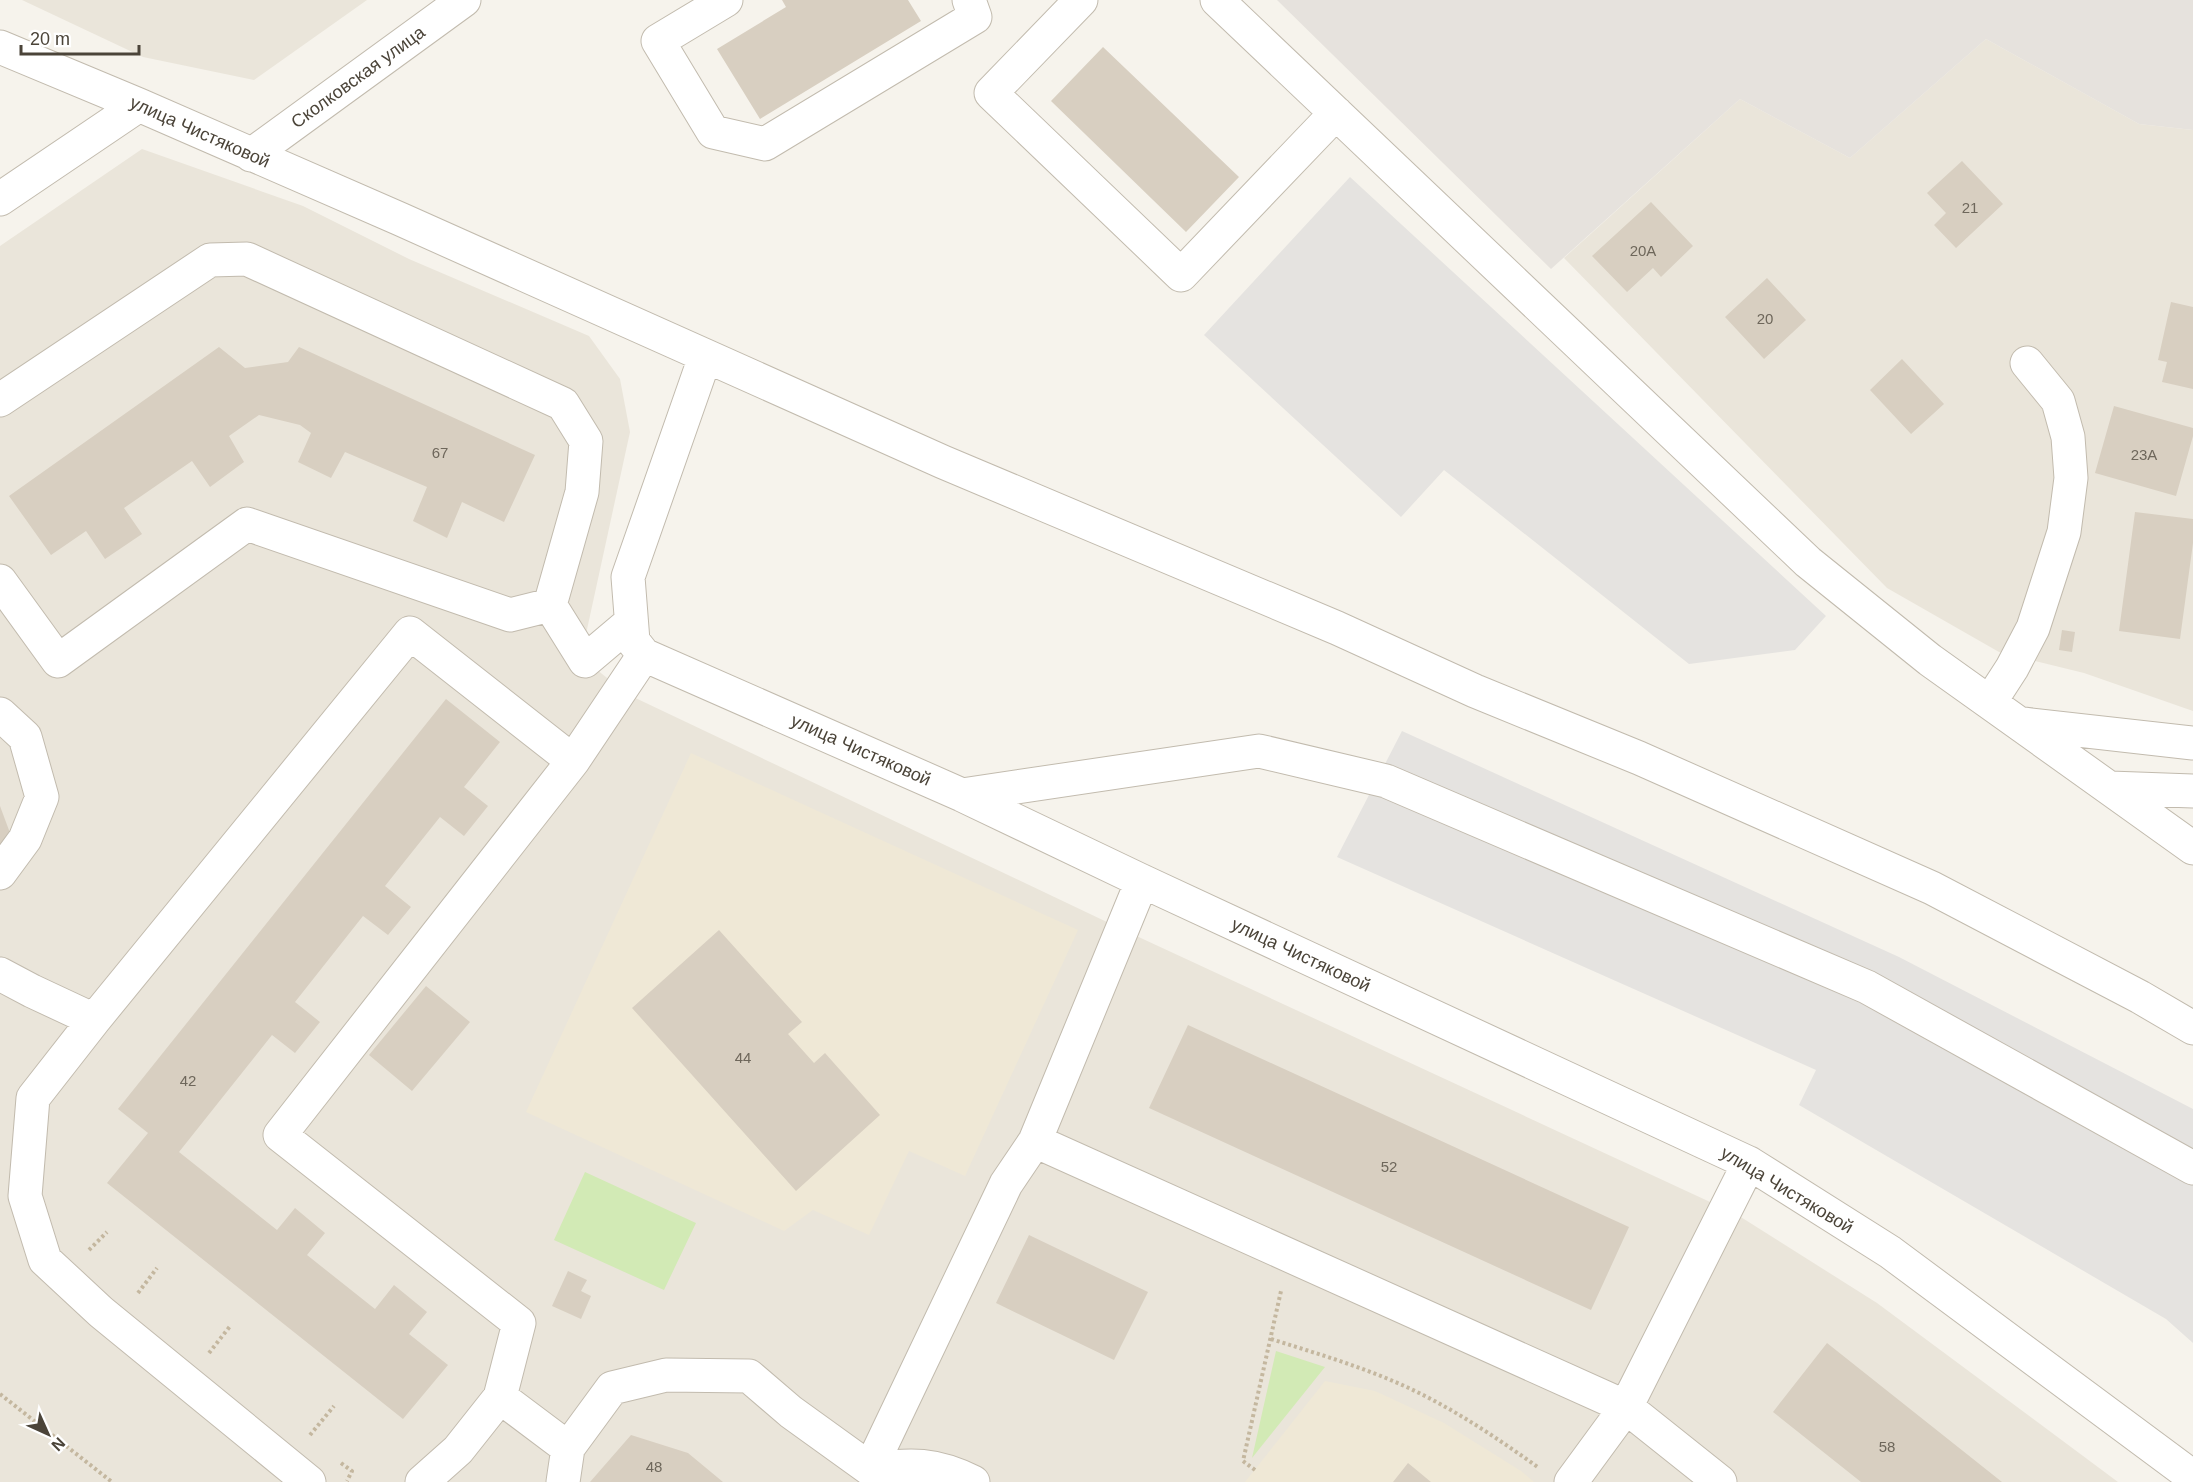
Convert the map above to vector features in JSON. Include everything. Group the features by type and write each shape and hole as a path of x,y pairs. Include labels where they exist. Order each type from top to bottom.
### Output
{"street":[{"name":"Сколковская улица","path":"251,155 464,0"},
{"path":"726,0 658,41 713,132 765,144 975,17 969,0"},
{"path":"1082,0 991,93 1181,275 1336,113"},
{"path":"1217,0 1808,562 1930,660 2193,848"},
{"name":"улица Чистяковой","path":"0,47 400,219 944,462 1337,628 1475,691 1639,758 1932,888 2140,997 2193,1028"},
{"path":"0,199 139,105"},
{"path":"0,400 210,260 247,259 563,404 586,441 582,492 550,605 585,661 630,623"},
{"path":"422,1482 458,1450 500,1397 519,1323 280,1135 573,761 645,654 633,641 628,577 705,357"},
{"path":"1990,702 2012,668 2033,628 2064,532 2071,478 2068,437 2058,401 2027,363"},
{"path":"0,582 58,661 247,524 510,615 550,605"},
{"path":"309,1482 100,1312 45,1260 25,1196 33,1098 410,633 573,761"},
{"name":"улица Чистяковой","path":"645,654 962,795 1749,1163 1890,1252 2193,1477"},
{"path":"0,714 25,737 42,796 25,839 0,873"},
{"path":"2021,723 2193,743"},
{"path":"962,795 1259,751 1386,781 1867,987 2193,1168"},
{"path":"2110,788 2193,790"},
{"path":"870,1469 1006,1184 1035,1141 1142,881"},
{"path":"0,974 94,1020"},
{"path":"1035,1141 1626,1407 1720,1482"},
{"path":"1560,1479 1626,1407 1749,1163"},
{"path":"563,1482 568,1448 612,1388 666,1375 749,1376 791,1412 870,1469 908,1465 950,1471 973,1482"},
{"path":"500,1397 568,1448"}],"path":[{"path":"87,1253 107,1232"},
{"path":"1255,1470 1244,1461 1289,1255"},
{"path":"132,1300 157,1268"},
{"path":"206,1358 231,1325"},
{"path":"1271,1339 1341,1362 1403,1386 1448,1408 1560,1479"},
{"path":"0,1394 112,1482"},
{"path":"308,1437 334,1406"},
{"path":"334,1458 352,1472 346,1482"}],"shaded area":[{"path":"22,0 367,0 254,80 143,57"},
{"path":"1277,0 2193,0 2193,130 2139,124 1986,39 1850,158 1740,99 1551,269"},
{"path":"1986,39 2139,124 2193,130 2193,711 2084,673 1999,652 1887,588 1564,258 1740,99 1850,158"},
{"path":"142,149 303,206 409,259 589,336 620,379 630,432 581,657 627,694 1130,933 1736,1214 1877,1303 2118,1482 0,1482 0,246"},
{"path":"1350,177 1826,616 1795,650 1689,664 1444,470 1401,517 1204,335"},
{"path":"1402,731 1899,957 2193,1109 2193,1343 2166,1319 1799,1105 1816,1070 1337,857"},
{"path":"691,753 1078,930 965,1176 909,1151 869,1235 813,1210 784,1231 526,1112"},
{"path":"1325,1381 1375,1391 1444,1423 1521,1471 1534,1482 1245,1482"}],"green space":[{"path":"585,1172 696,1223 664,1290 554,1240"},
{"path":"1276,1351 1325,1367 1252,1458"}],"building":[{"path":"782,0 908,0 921,21 760,119 717,49 786,7"},
{"path":"1103,47 1239,177 1186,232 1051,101"},
{"path":"1962,161 2003,204 1956,248 1934,225 1946,213 1927,193"},
{"path":"1651,202 1693,246 1661,277 1653,268 1627,292 1592,256"},
{"path":"1767,278 1806,320 1764,359 1725,317"},
{"path":"2171,302 2193,307 2193,389 2162,382 2167,362 2158,360"},
{"path":"219,347 245,368 288,362 299,347 535,455 504,522 462,502 447,538 413,521 427,487 345,452 331,478 298,462 311,433 300,425 259,415 229,436 244,462 210,487 192,461 124,508 142,534 105,559 86,531 51,555 9,496"},
{"path":"1902,359 1944,404 1911,434 1870,390"},
{"path":"2114,406 2193,428 2193,436 2176,496 2095,473"},
{"path":"2135,512 2193,519 2193,543 2180,639 2119,631"},
{"path":"2062,630 2075,632 2072,652 2059,650"},
{"path":"446,699 500,742 464,787 488,806 464,836 440,817 385,886 411,907 388,935 363,916 295,1002 320,1022 295,1053 272,1035 179,1152 277,1230 295,1208 325,1233 307,1255 375,1309 394,1285 427,1312 409,1334 448,1365 403,1419 107,1183 148,1133 118,1109"},
{"path":"0,806 13,841 0,855"},
{"path":"719,930 802,1022 788,1034 814,1063 825,1053 880,1115 796,1191 632,1008"},
{"path":"426,986 470,1022 412,1091 369,1055"},
{"path":"1188,1025 1629,1227 1591,1310 1149,1108"},
{"path":"1029,1235 1148,1292 1114,1360 996,1303"},
{"path":"568,1271 587,1280 581,1291 591,1296 581,1319 552,1306"},
{"path":"1827,1343 2002,1482 1861,1482 1773,1412"},
{"path":"631,1435 688,1453 723,1482 590,1482"},
{"path":"1408,1463 1431,1482 1393,1482"}]}
